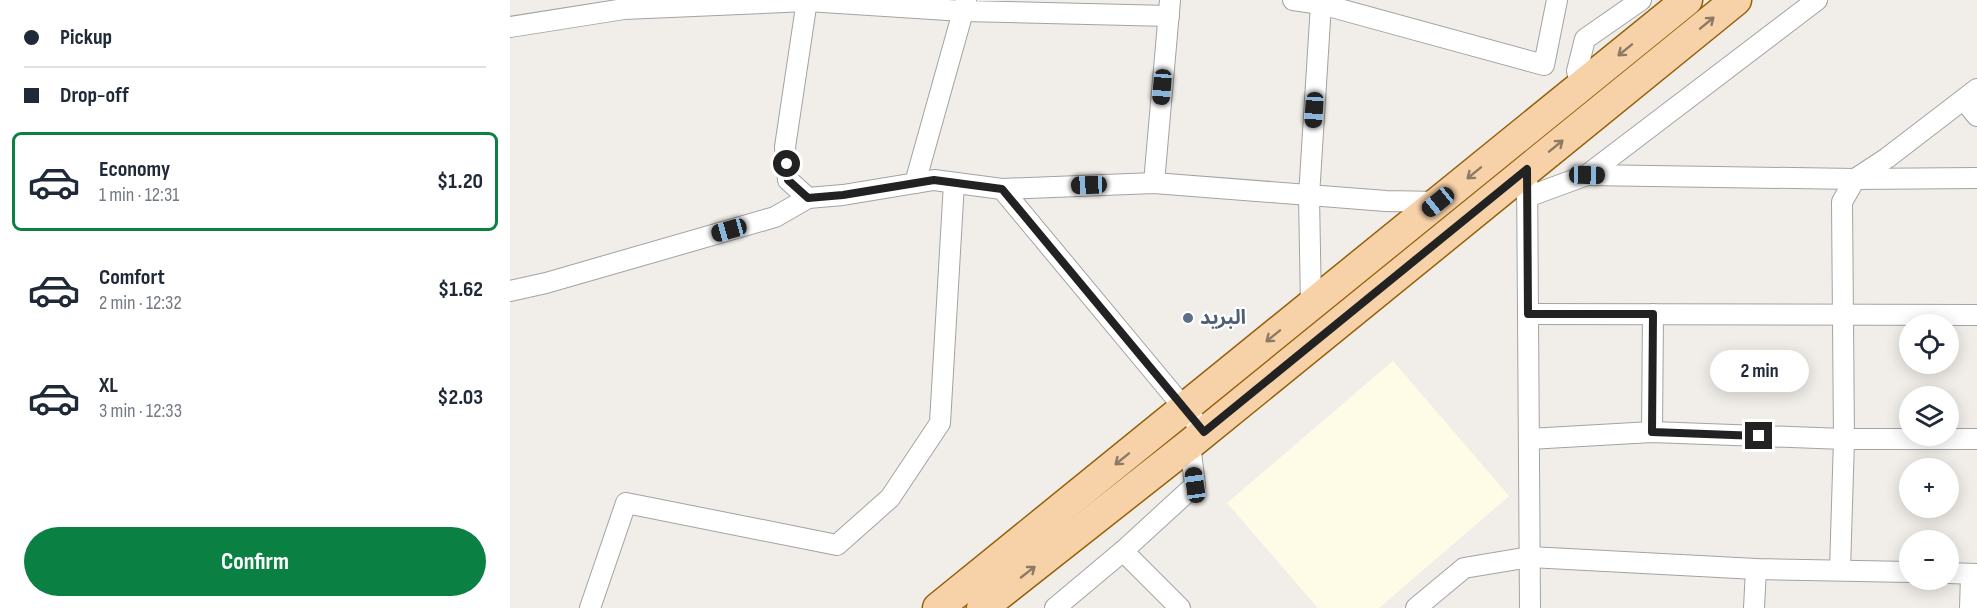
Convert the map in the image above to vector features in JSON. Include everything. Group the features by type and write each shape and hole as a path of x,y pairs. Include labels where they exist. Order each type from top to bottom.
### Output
{"main road":[{"path":"938,608 1438,202 1579,78 1687,0"},
{"path":"982,608 1197,438 1527,183 1736,0"}],"street":[{"path":"807,0 785,147 788,180 808,198"},
{"path":"510,27 624,9 807,0 964,6 1169,8 1154,183"},
{"path":"1293,0 1321,4 1544,65 1579,78 1585,39 1641,0"},
{"path":"1544,65 1557,0"},
{"path":"1587,175 1817,0"},
{"path":"1311,305 1309,196 1321,4"},
{"path":"915,183 964,6"},
{"path":"1840,570 1844,439 1842,202 1855,179 1887,158 1970,95 1977,116"},
{"path":"1530,608 1527,183 1587,175 1855,179 1977,178"},
{"path":"510,291 546,283 775,217 808,198 843,195 934,180 1002,189 1154,183 1309,196 1438,202"},
{"path":"590,608 626,503 837,545 890,498 940,423 954,183"},
{"path":"1002,189 1185,408 1197,438 1195,485 1124,551 1055,608"},
{"path":"1528,314 1977,315"},
{"path":"1652,432 1653,314"},
{"path":"1529,439 1652,432 1844,439 1977,439"},
{"path":"1124,551 1180,608"},
{"path":"1416,608 1464,568 1530,557 1756,569 1899,572"},
{"path":"1754,608 1756,569"},
{"path":"1959,573 1974,574 1970,608"}],"shaded area":[{"path":"1393,361 1509,496 1379,608 1318,608 1227,503"}],"place":[{"name":"البريد","path":"1188,318"}],"route":[{"path":"787,164 788,180 808,198 843,195 934,180 1002,189 1204,432 1527,169 1528,314 1653,314 1652,432 1759,436"}]}
